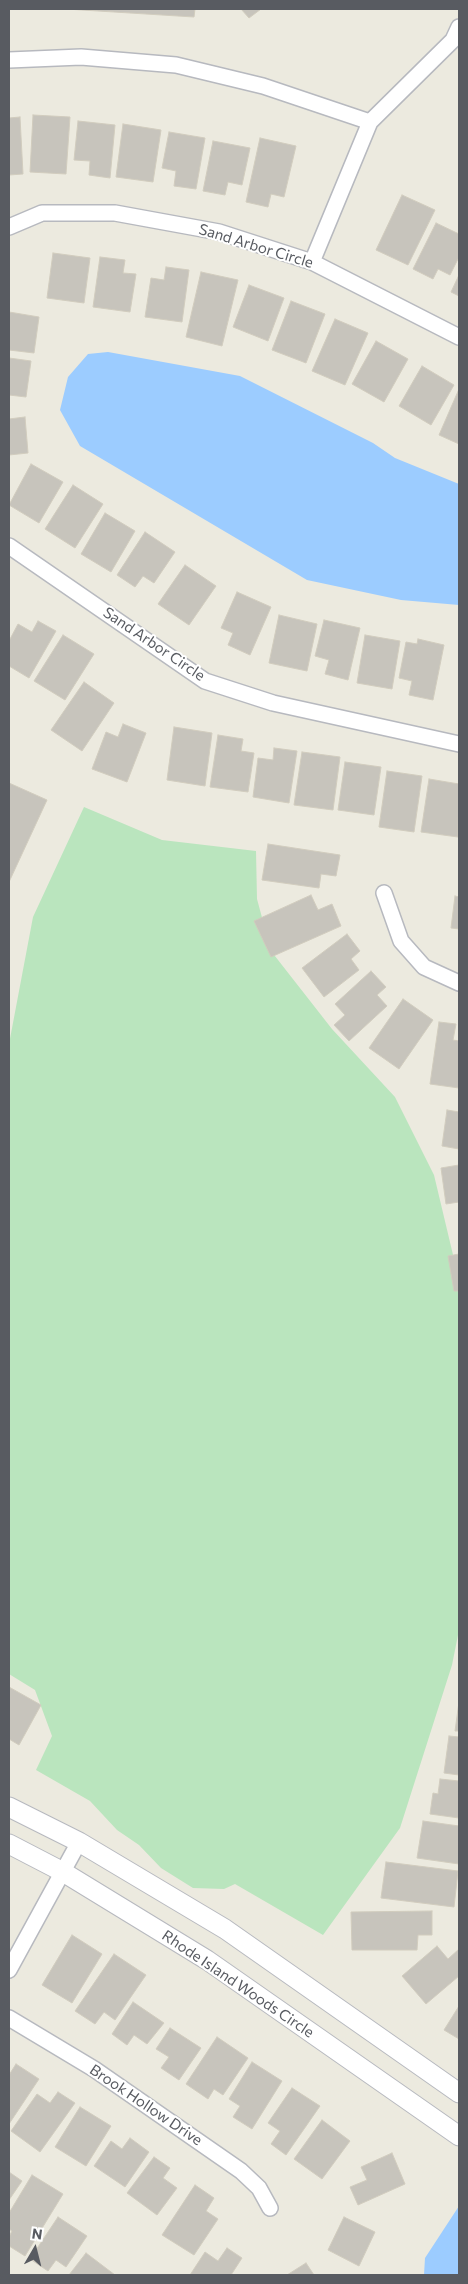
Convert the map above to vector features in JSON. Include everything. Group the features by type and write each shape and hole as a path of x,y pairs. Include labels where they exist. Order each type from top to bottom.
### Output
{"street":[{"path":"312,262 370,122 453,40 459,27"},
{"path":"9,60 81,57 176,65 263,86 370,122"},
{"name":"Sand Arbor Circle","path":"9,227 42,213 115,213 219,232 312,262 459,337"},
{"name":"Sand Arbor Circle","path":"9,546 206,680 273,703 459,744"},
{"path":"384,892 401,940 424,967 459,983"},
{"path":"9,1807 79,1842 225,1929 459,2093"},
{"path":"9,1970 79,1842"},
{"name":"Rhode Island Woods Circle","path":"9,1844 63,1872 207,1960 459,2136"},
{"name":"Brook Hollow Drive","path":"9,2018 94,2069 242,2171 259,2188 270,2208"}],"green space":[{"path":"84,807 162,840 256,851 257,899 271,951 332,1029 395,1097 434,1175 459,1280 459,1630 452,1665 400,1828 323,1935 235,1884 224,1889 193,1888 161,1868 139,1845 117,1830 90,1801 36,1770 52,1736 35,1690 9,1674 9,1044 33,917"}],"water":[{"path":"108,352 240,376 373,443 395,458 459,484 459,605 401,600 307,580 80,446 60,410 68,377 88,354"},
{"path":"459,2206 459,2275 424,2275 425,2258"}],"building":[{"path":"66,9 195,9 194,17"},
{"path":"241,9 261,9 249,18"},
{"path":"33,115 70,117 66,174 30,172"},
{"path":"20,117 23,174 9,175 9,118"},
{"path":"78,121 115,125 110,178 89,175 90,161 74,160"},
{"path":"123,124 161,130 153,182 116,177"},
{"path":"169,132 205,138 196,189 174,186 176,171 162,168"},
{"path":"260,138 296,146 284,197 271,194 268,207 246,202"},
{"path":"213,141 250,148 242,185 228,182 225,195 203,191"},
{"path":"402,195 435,210 408,265 376,250"},
{"path":"436,223 459,234 459,257 450,275 438,269 433,279 413,269"},
{"path":"53,253 90,258 84,303 47,298"},
{"path":"100,257 125,260 123,273 136,274 130,312 93,307"},
{"path":"166,267 189,270 182,322 145,317 151,278 164,280"},
{"path":"201,272 238,280 222,346 186,337"},
{"path":"459,275 459,296 451,292"},
{"path":"249,285 284,298 268,341 233,327"},
{"path":"291,301 325,314 306,363 272,350"},
{"path":"9,312 39,317 34,353 9,350"},
{"path":"335,319 368,333 345,385 312,371"},
{"path":"376,341 408,359 384,402 352,384"},
{"path":"9,358 31,361 26,397 9,395"},
{"path":"422,366 454,385 431,425 399,406"},
{"path":"459,389 459,444 439,435"},
{"path":"25,417 28,453 9,455 9,419"},
{"path":"31,464 63,482 39,523 9,505"},
{"path":"73,485 103,504 75,548 45,529"},
{"path":"105,513 135,531 111,572 81,554"},
{"path":"145,532 175,552 154,583 143,576 135,587 117,575"},
{"path":"185,565 216,586 189,625 158,604"},
{"path":"237,592 271,607 250,655 228,645 233,633 221,628"},
{"path":"279,615 317,624 307,671 269,663"},
{"path":"324,620 360,628 348,680 325,674 329,660 315,656"},
{"path":"38,621 56,631 29,678 9,666 9,641 18,624 32,632"},
{"path":"63,635 94,654 65,700 34,681"},
{"path":"365,635 400,641 392,689 357,683"},
{"path":"418,639 444,645 433,700 409,695 412,681 399,678 406,642 417,644"},
{"path":"84,682 114,703 82,751 51,730"},
{"path":"123,724 146,733 127,782 92,769 106,732 118,737"},
{"path":"174,727 212,733 205,786 167,780"},
{"path":"218,735 243,739 241,751 254,753 248,792 210,787"},
{"path":"274,748 297,751 289,803 253,797 258,758 273,760"},
{"path":"302,752 340,757 333,810 294,805"},
{"path":"345,762 381,767 374,815 338,810"},
{"path":"387,771 422,776 414,832 379,827"},
{"path":"429,779 459,784 458,837 421,832"},
{"path":"9,783 47,800 9,882"},
{"path":"268,844 340,855 336,876 321,874 319,888 262,880"},
{"path":"311,895 318,910 332,904 341,926 271,957 254,921"},
{"path":"455,896 459,897 459,929 451,928"},
{"path":"347,934 360,951 351,959 359,970 324,997 302,968"},
{"path":"371,971 386,987 377,995 387,1006 349,1041 334,1025 345,1015 335,1004"},
{"path":"403,999 433,1020 399,1069 369,1048"},
{"path":"439,1022 456,1024 453,1040 459,1041 459,1088 430,1084"},
{"path":"447,1110 459,1112 459,1149 442,1146"},
{"path":"459,1165 459,1202 446,1204 441,1168"},
{"path":"459,1254 459,1291 454,1291 448,1256"},
{"path":"9,1687 41,1705 19,1745 9,1739"},
{"path":"459,1702 459,1731 455,1731"},
{"path":"449,1736 459,1737 459,1775 444,1773"},
{"path":"440,1779 459,1781 459,1818 430,1814 433,1793 438,1794"},
{"path":"423,1821 459,1826 459,1864 417,1858"},
{"path":"386,1862 458,1871 454,1907 381,1898"},
{"path":"432,1911 432,1935 418,1935 417,1950 352,1950 351,1912"},
{"path":"72,1935 102,1954 72,2003 42,1985"},
{"path":"437,1946 448,1959 459,1949 459,1976 426,2004 402,1976"},
{"path":"114,1954 146,1975 115,2020 104,2012 95,2024 75,2011"},
{"path":"133,2002 164,2023 147,2044 134,2035 127,2045 112,2034"},
{"path":"459,2006 459,2039 444,2030"},
{"path":"170,2028 201,2048 179,2080 161,2068 169,2057 156,2049"},
{"path":"217,2037 248,2058 223,2095 214,2089 208,2099 186,2084"},
{"path":"252,2062 282,2081 252,2129 233,2117 240,2106 229,2099"},
{"path":"16,2064 39,2079 9,2124 9,2075"},
{"path":"292,2088 320,2106 286,2155 271,2144 280,2131 268,2123"},
{"path":"58,2092 75,2103 40,2152 11,2131 37,2094 50,2103"},
{"path":"80,2107 111,2126 86,2166 55,2147"},
{"path":"322,2120 350,2141 322,2179 294,2159"},
{"path":"130,2138 149,2152 125,2187 94,2166 111,2141 122,2149"},
{"path":"392,2153 405,2184 358,2205 350,2187 367,2180 361,2167"},
{"path":"154,2157 170,2168 163,2178 177,2188 157,2215 127,2193"},
{"path":"9,2172 22,2181 9,2200"},
{"path":"32,2175 63,2194 25,2256 9,2246 9,2237 12,2231 9,2229 9,2213"},
{"path":"195,2185 214,2198 206,2211 218,2219 194,2255 162,2235"},
{"path":"58,2217 87,2236 66,2267 56,2260 48,2271 30,2259"},
{"path":"344,2217 375,2232 359,2266 328,2250"},
{"path":"227,2248 242,2258 231,2275 190,2275 205,2252 218,2261"},
{"path":"86,2253 115,2275 69,2275"},
{"path":"306,2263 314,2275 287,2275"}]}
